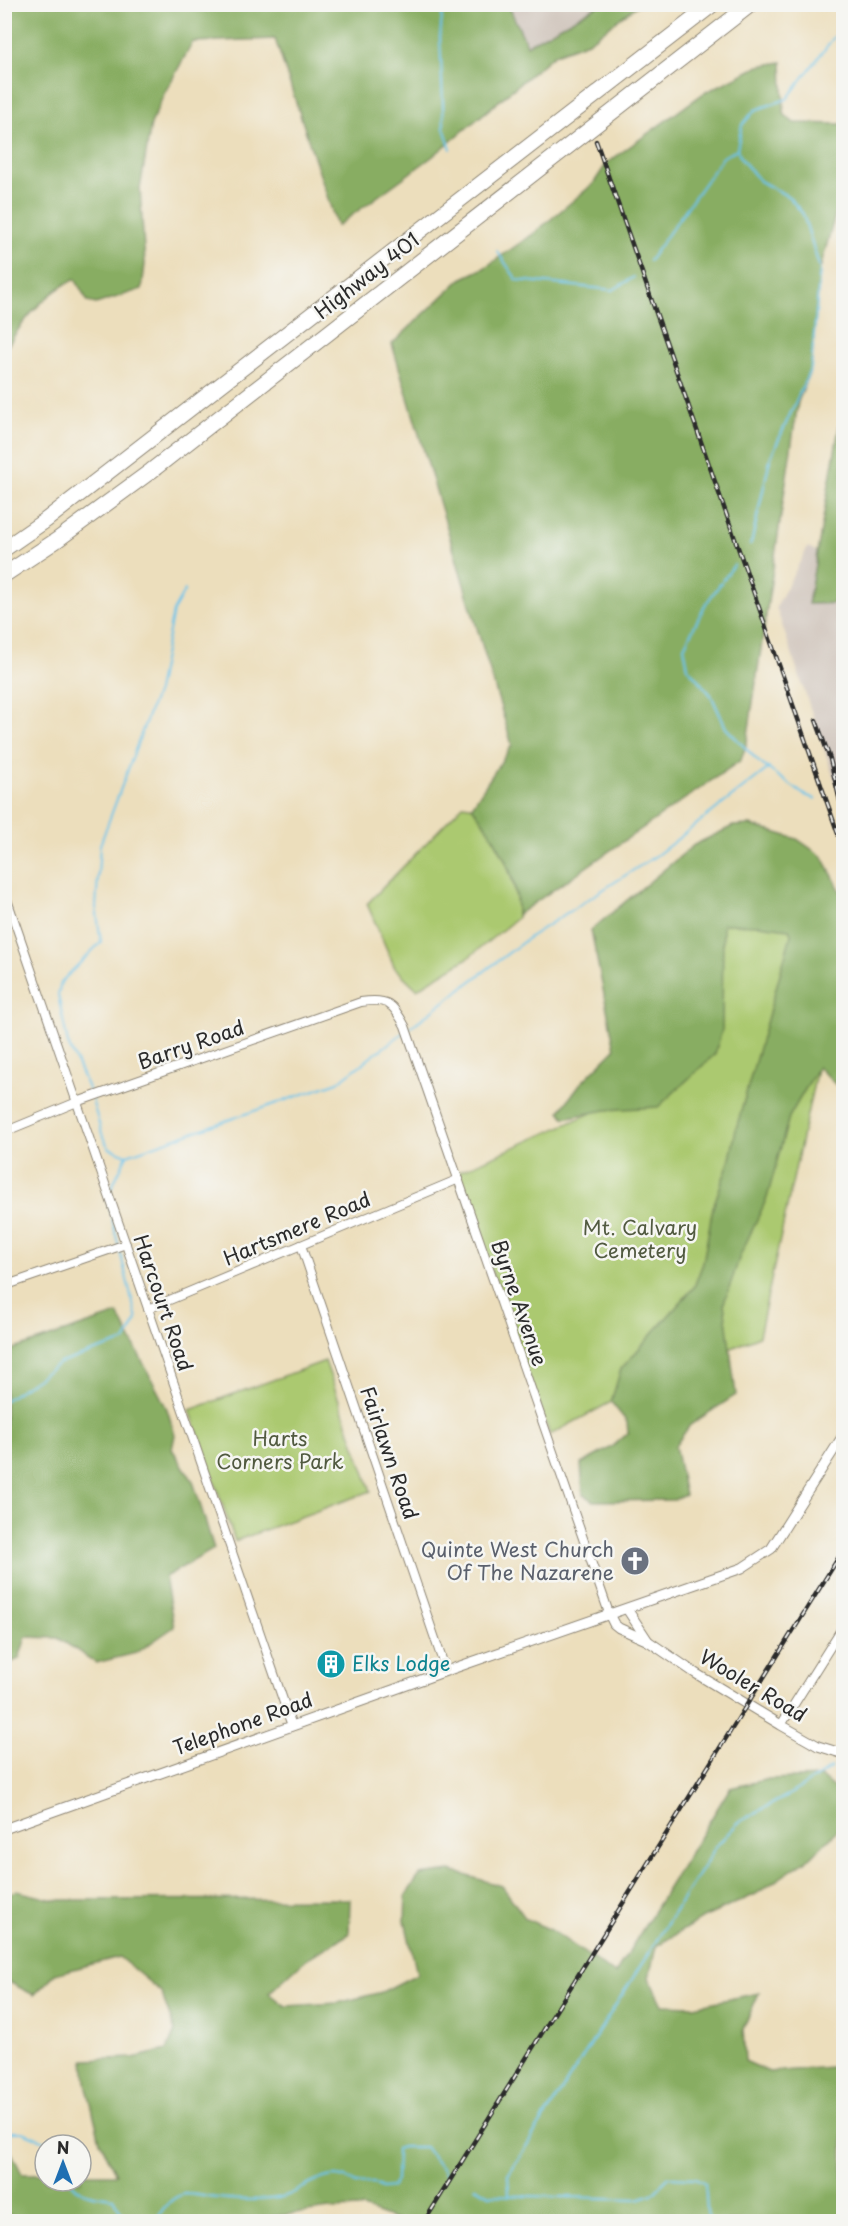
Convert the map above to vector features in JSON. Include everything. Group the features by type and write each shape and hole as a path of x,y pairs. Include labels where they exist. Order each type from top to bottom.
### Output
{"highway":[{"name":"Highway 401","path":"4,549 55,513 713,4"},
{"name":"Highway 401","path":"4,575 57,540 151,471 751,4"}],"street":[{"name":"Harcourt Road","path":"4,891 292,1726"},
{"name":"Barry Road","path":"4,1132 77,1102 361,1002 379,1000 391,1004"},
{"name":"Byrne Avenue","path":"391,1004 398,1011 405,1026 610,1616"},
{"name":"Hartsmere Road","path":"148,1309 459,1179"},
{"path":"4,1286 126,1244"},
{"name":"Fairlawn Road","path":"301,1245 446,1671"},
{"name":"Telephone Road","path":"4,1829 742,1568 771,1550 843,1434"},
{"name":"Wooler Road","path":"627,1609 648,1641"},
{"name":"Wooler Road","path":"610,1616 619,1628 648,1641 695,1673 781,1725 818,1746 843,1754"},
{"path":"781,1725 843,1625"}],"shaded area":[{"path":"508,5 599,5 527,46"},
{"path":"808,547 843,564 843,805 776,607"}],"green space":[{"path":"5,4 508,5 527,45 599,5 638,5 588,42 555,54 432,157 337,226 275,39 193,42 164,94 151,124 140,189 145,264 142,289 96,304 88,302 75,279 53,292 35,309 5,350"},
{"path":"782,62 784,114 794,123 843,124 843,187 820,269 811,368 798,402 747,742 741,760 517,915 517,900 510,871 489,830 472,806 512,745 392,344 461,279 484,268 533,234 593,184 607,163 704,93 759,66"},
{"path":"843,405 843,603 808,604"},
{"path":"463,805 476,807 505,860 514,888 517,918 468,958 417,989 395,968 367,904"},
{"path":"750,825 797,839 823,857 843,896 843,1092 818,1067 789,1117 767,1198 740,1256 724,1303 736,1395 690,1425 675,1446 685,1495 674,1500 594,1501 583,1495 581,1464 612,1447 628,1433 627,1422 611,1402 621,1369 694,1287 703,1263 713,1207 730,1159 736,1129 791,935 789,929 723,924 722,1030 715,1054 658,1107 606,1110 565,1118 560,1111 580,1084 615,1049 591,930 694,845 733,826"},
{"name":"Mt. Calvary Cemetery","path":"717,846 843,949 759,1336 611,1402 550,1435 456,1173 614,1103"},
{"path":"118,1314 167,1409 175,1435 172,1449 193,1481 214,1549 165,1577 174,1627 136,1653 96,1663 58,1638 26,1637 19,1659 5,1665 5,1352"},
{"name":"Harts Corners Park","path":"325,1361 371,1491 235,1541 190,1410"},
{"path":"821,1777 843,1796 843,1825 811,1857 756,1894 703,1918 656,1946 649,1978 662,2005 694,2006 759,1993 743,2029 745,2061 769,2072 843,2066 843,2221 401,2222 363,2208 330,2209 231,2222 35,2222 5,2214 5,2139 22,2174 33,2174 33,2193 93,2193 93,2174 116,2174 100,2141 86,2083 84,2060 133,2058 167,2050 175,2031 161,1992 119,1957 55,1974 34,1995 5,1980 5,1894 17,1891 54,1900 350,1899 349,1934 306,1959 269,1993 286,2006 338,2003 382,1992 417,1974 405,1921 406,1895 420,1875 451,1871 502,1886 526,1919 551,1930 615,1974 730,1788 769,1779"}],"waterway":[{"path":"446,4 440,37 444,128 451,149"},
{"path":"750,545 770,459 811,368 820,269 803,214 789,197 760,181 742,160 737,149 742,125 755,110 787,99 834,37 843,30"},
{"path":"649,261 723,157 737,149"},
{"path":"497,251 517,280 613,290 634,277"},
{"path":"734,565 705,605 684,647 688,668 711,695 726,728 760,763 803,794 815,799"},
{"path":"91,1095 68,1044 58,995 61,982 101,942 96,907 100,845 157,691 173,611 185,590"},
{"path":"92,1100 103,1137 109,1148 127,1155 338,1082 531,936 657,855 769,768"},
{"path":"110,1191 127,1155"},
{"path":"4,1401 60,1363 125,1341 137,1320 107,1199"},
{"path":"509,2195 508,2175 717,1845 739,1822 831,1768"},
{"path":"4,2132 23,2132 33,2136"},
{"path":"87,2193 113,2198 122,2214 140,2220 158,2218 168,2203 185,2194 232,2199 271,2199 287,2196 316,2181 335,2176 346,2178 356,2184 372,2183 382,2188 392,2187 396,2180 397,2149 402,2147 425,2147 446,2175"},
{"path":"475,2187 490,2195 638,2199 652,2194 669,2177 696,2178 705,2183 708,2222"}],"railway":[{"path":"596,141 844,851"},
{"path":"816,720 830,759 844,818"},
{"path":"424,2222 844,1549"}],"place":[{"name":"Quinte West Church Of The Nazarene","path":"635,1561"},
{"name":"Elks Lodge","path":"331,1664"}]}
